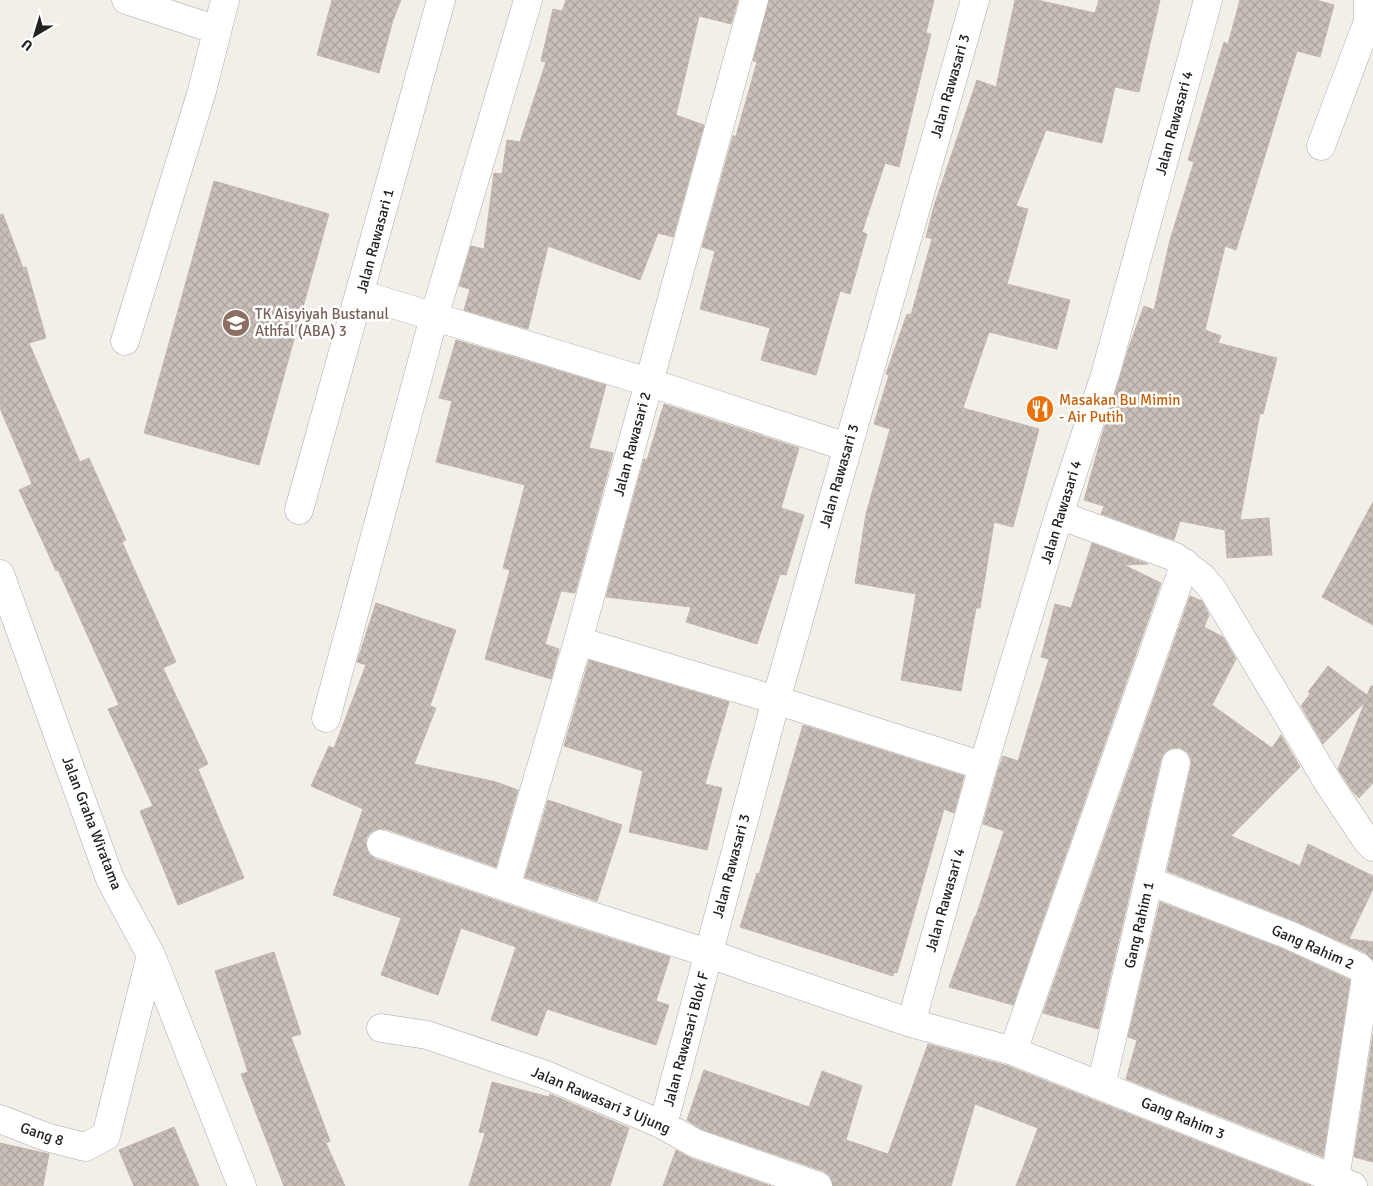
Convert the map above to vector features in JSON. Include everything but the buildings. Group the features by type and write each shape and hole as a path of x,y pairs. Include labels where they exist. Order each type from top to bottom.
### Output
{"street":[{"path":"126,0 217,30"},
{"path":"125,341 202,91 225,0"},
{"name":"Jalan Rawasari 1","path":"300,510 441,0"},
{"path":"326,718 434,317 528,0"},
{"name":"Jalan Rawasari 2","path":"506,887 578,641 754,0"},
{"name":"Jalan Rawasari 3","path":"708,953 776,700 975,0"},
{"name":"Jalan Rawasari 4","path":"911,1023 983,766 1059,515 1105,374 1208,0"},
{"path":"1321,146 1368,21 1368,0"},
{"path":"360,294 648,382 847,447"},
{"path":"1059,515 1175,556 1202,577 1213,590 1329,784 1366,841 1373,847"},
{"path":"1013,1050 1185,563"},
{"name":"Jalan Graha Wiratama","path":"0,574 110,878 151,955 242,1186"},
{"path":"578,641 776,700 983,766"},
{"name":"Gang Rahim 1","path":"1101,1086 1176,763"},
{"name":"Gang Rahim 3","path":"381,844 911,1023 1013,1050 1341,1183"},
{"name":"Gang Rahim 2","path":"1149,881 1289,935 1364,971 1366,976 1341,1183"},
{"name":"Jalan Rawasari Blok F","path":"663,1124 708,953"},
{"name":"Gang 8","path":"0,1119 46,1137 85,1147 106,1136 151,955"},
{"name":"Jalan Rawasari 3 Ujung","path":"381,1028 427,1035 546,1075 663,1124 695,1143 763,1177 818,1186"}],"place":[{"name":"TK Aisyiyah Bustanul Athfal (ABA) 3","path":"236,323"},
{"name":"Masakan Bu Mimin - Air Putih","path":"1040,409"}]}
